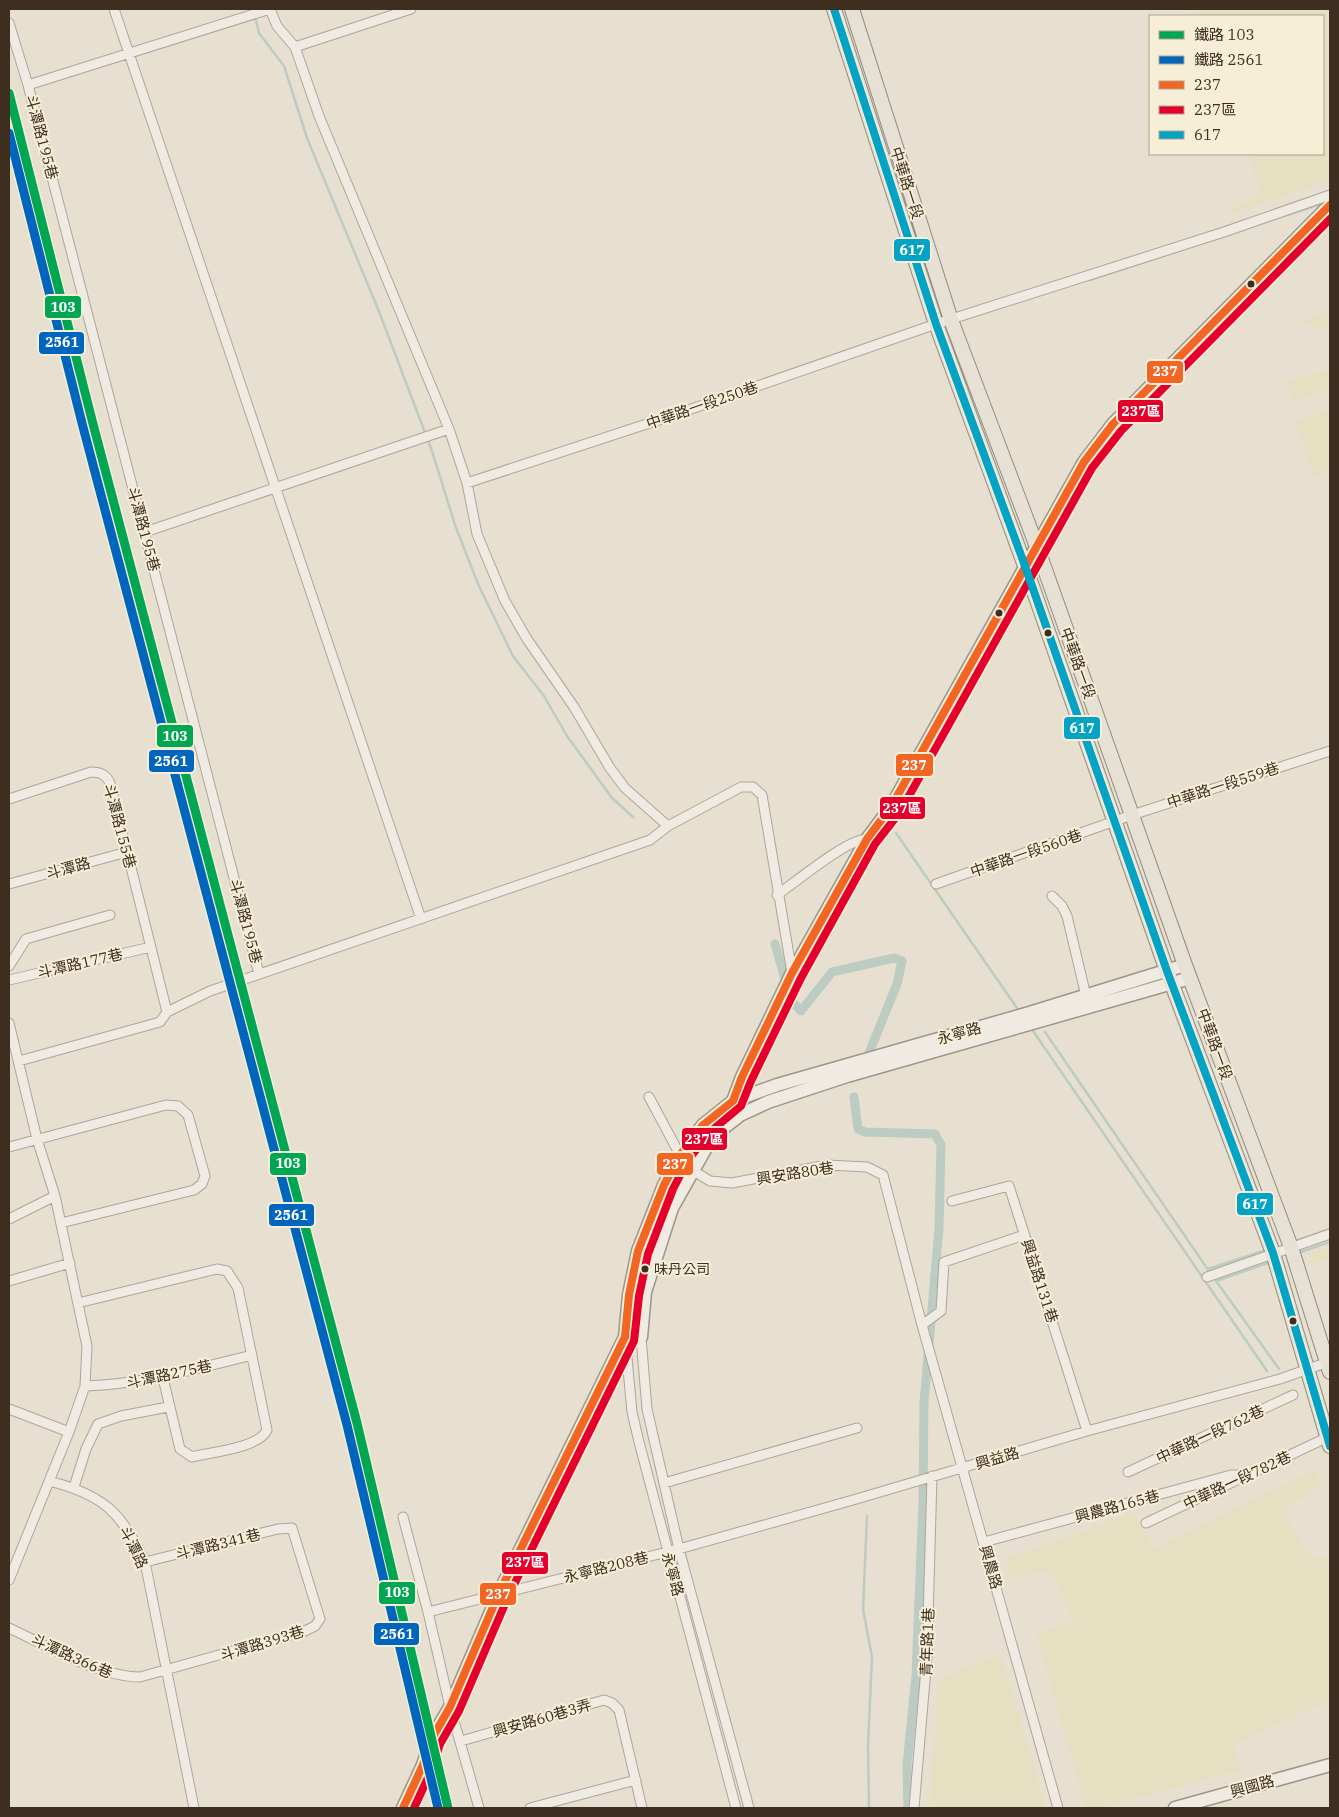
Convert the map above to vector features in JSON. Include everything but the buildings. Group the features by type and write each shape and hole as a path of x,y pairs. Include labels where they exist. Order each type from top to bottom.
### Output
{"main road":[{"name":"中華路一段","path":"834,9 936,324 1025,566 1116,821 1167,971 1273,1253 1329,1441"},
{"name":"中華路一段","path":"852,9 951,320 1037,547 1188,971 1291,1247 1329,1367"}],"street":[{"path":"114,9 421,919"},
{"path":"28,85 269,9 276,26 295,47 319,116 450,429 467,483 477,534 486,561 505,601 526,639 574,707 615,775 625,788 668,826"},
{"path":"295,47 411,9"},
{"name":"斗潭路195巷","path":"9,23 28,85 259,974"},
{"name":"中華路一段250巷","path":"467,483 672,416 936,324 1330,195"},
{"path":"403,1808 423,1765 431,1740 450,1707 499,1594 625,1336 629,1295 638,1251 654,1206 680,1156 703,1125 733,1102 742,1077 792,973 867,839 891,807 1084,462 1108,430 1330,205"},
{"path":"145,532 450,429"},
{"name":"中華路一段559巷","path":"1116,821 1330,750"},
{"name":"斗潭路155巷","path":"9,799 91,772 102,773 110,783 167,1012"},
{"name":"斗潭路195巷","path":"19,1061 160,1022 167,1012 210,991 650,840 668,826 741,787 753,787 762,795 778,895"},
{"name":"中華路一段560巷","path":"936,884 1116,821"},
{"path":"792,973 778,895 842,848 859,839 867,839"},
{"name":"斗潭路","path":"9,884 127,852"},
{"path":"1052,896 1062,906 1067,916 1086,996"},
{"path":"9,966 26,939 110,915"},
{"name":"斗潭路177巷","path":"9,980 151,947"},
{"name":"永寧路","path":"733,1102 833,1068 1167,971 1188,971"},
{"name":"永寧路","path":"749,1808 678,1548 647,1409 641,1337 645,1292 662,1232 672,1208 712,1136 740,1115 768,1102 847,1076 1172,984 1188,971"},
{"path":"9,1023 37,1139 55,1196 87,1346 85,1386 69,1432 9,1580"},
{"name":"興安路80巷","path":"648,1096 680,1156 692,1170 710,1181 732,1183 827,1165 867,1167 883,1175 922,1326"},
{"path":"733,1102 740,1115"},
{"path":"9,1147 166,1106 178,1106 188,1115 205,1176 202,1184 194,1190 61,1224"},
{"name":"興益路131巷","path":"952,1201 1009,1186 1087,1431"},
{"path":"9,1219 55,1196"},
{"path":"1207,1277 1330,1234"},
{"path":"922,1326 941,1311 944,1262 1024,1235"},
{"path":"9,1281 70,1263"},
{"path":"78,1303 217,1269 228,1271 238,1288 267,1430 260,1440 192,1457 180,1449 168,1407 163,1378"},
{"name":"興農路","path":"922,1326 1058,1808"},
{"path":"625,1336 641,1337"},
{"name":"永寧路","path":"625,1336 632,1412 667,1552 736,1808"},
{"name":"斗潭路275巷","path":"85,1386 119,1385 163,1378 252,1355"},
{"name":"興益路","path":"667,1552 1087,1431 1308,1370 1329,1367"},
{"name":"中華路一段762巷","path":"1128,1472 1293,1395"},
{"path":"74,1487 86,1449 98,1424 121,1416 168,1407"},
{"path":"9,1409 69,1432"},
{"path":"664,1482 857,1428"},
{"name":"中華路一段782巷","path":"1146,1523 1329,1441"},
{"name":"興農路165巷","path":"984,1542 1231,1475 1251,1475"},
{"name":"青年路1巷","path":"914,1808 927,1657 932,1476"},
{"name":"斗潭路","path":"50,1480 74,1487 107,1505 130,1532 145,1562 194,1808"},
{"path":"403,1517 450,1707 479,1808"},
{"name":"斗潭路341巷","path":"145,1562 278,1529 292,1528"},
{"name":"斗潭路393巷","path":"166,1671 305,1631 315,1626 320,1619 318,1609 292,1528"},
{"name":"永寧路208巷","path":"428,1612 667,1552"},
{"name":"斗潭路366巷","path":"9,1628 122,1677 140,1678 166,1671"},
{"name":"興安路60巷3弄","path":"461,1741 604,1700 612,1703 619,1710 642,1808"},
{"name":"興國路","path":"1174,1808 1330,1765"},
{"path":"530,1808 636,1780"}],"shaded area":[{"path":"1195,9 1330,9 1330,180 1229,215 1227,211 1261,194 1248,155 1324,155 1324,15 1187,15 1196,12"},
{"path":"1330,312 1330,334 1326,329 1300,322"},
{"path":"1330,369 1330,389 1293,402 1288,381"},
{"path":"1330,409 1330,471 1314,477 1296,422"},
{"path":"1330,1246 1330,1260 1311,1264 1308,1253"},
{"path":"1315,1470 1323,1486 1282,1509 1310,1557 1330,1557 1330,1700 1234,1745 1241,1770 1101,1808 1085,1808 1036,1634 1074,1621 1050,1571 1011,1578 1006,1559 1134,1513 1154,1548"},
{"path":"1001,1654 1046,1808 929,1808 938,1679"}],"waterway":[{"path":"255,16 259,33 284,66 307,138 378,309 432,451 455,525 478,584 513,656 544,696 567,736 612,798 633,817"},
{"path":"1090,280 1324,203"},
{"path":"896,833 1019,1011"},
{"path":"775,944 786,982"},
{"path":"791,1001 801,1011 832,972 894,958 902,961 897,984 869,1053"},
{"path":"1031,1028 1267,1371"},
{"path":"1045,1032 1211,1274"},
{"path":"854,1097 858,1129 865,1132 935,1134 941,1145 939,1228 924,1402 923,1502 916,1675 907,1765 908,1808"},
{"path":"1295,1241 1330,1229"},
{"path":"1298,1253 1330,1242"},
{"path":"1208,1269 1266,1250"},
{"path":"1216,1281 1271,1262"},
{"path":"1214,1278 1279,1369"},
{"path":"867,1516 863,1609 872,1657 868,1745 869,1808"}],"rail line":[{"name":"103","path":"9,93 93,424 357,1423 448,1808"},
{"name":"2561","path":"9,133 83,427 347,1425 438,1808"}],"transit line":[{"name":"617","path":"834,9 936,324 1025,566 1167,971 1273,1253 1330,1446"},
{"name":"237","path":"403,1808 423,1765 431,1740 450,1707 499,1593 625,1337 629,1295 638,1251 664,1185 680,1155 703,1125 733,1101 742,1077 792,973 867,839 891,807 1084,462 1113,424 1330,205"},
{"name":"237區","path":"414,1808 432,1769 440,1744 459,1711 508,1597 634,1341 639,1296 648,1254 673,1189 688,1160 710,1132 741,1106 751,1081 801,978 875,844 900,812 1092,468 1121,431 1330,219"}],"place":[{"name":"味丹公司","path":"645,1269"}]}
